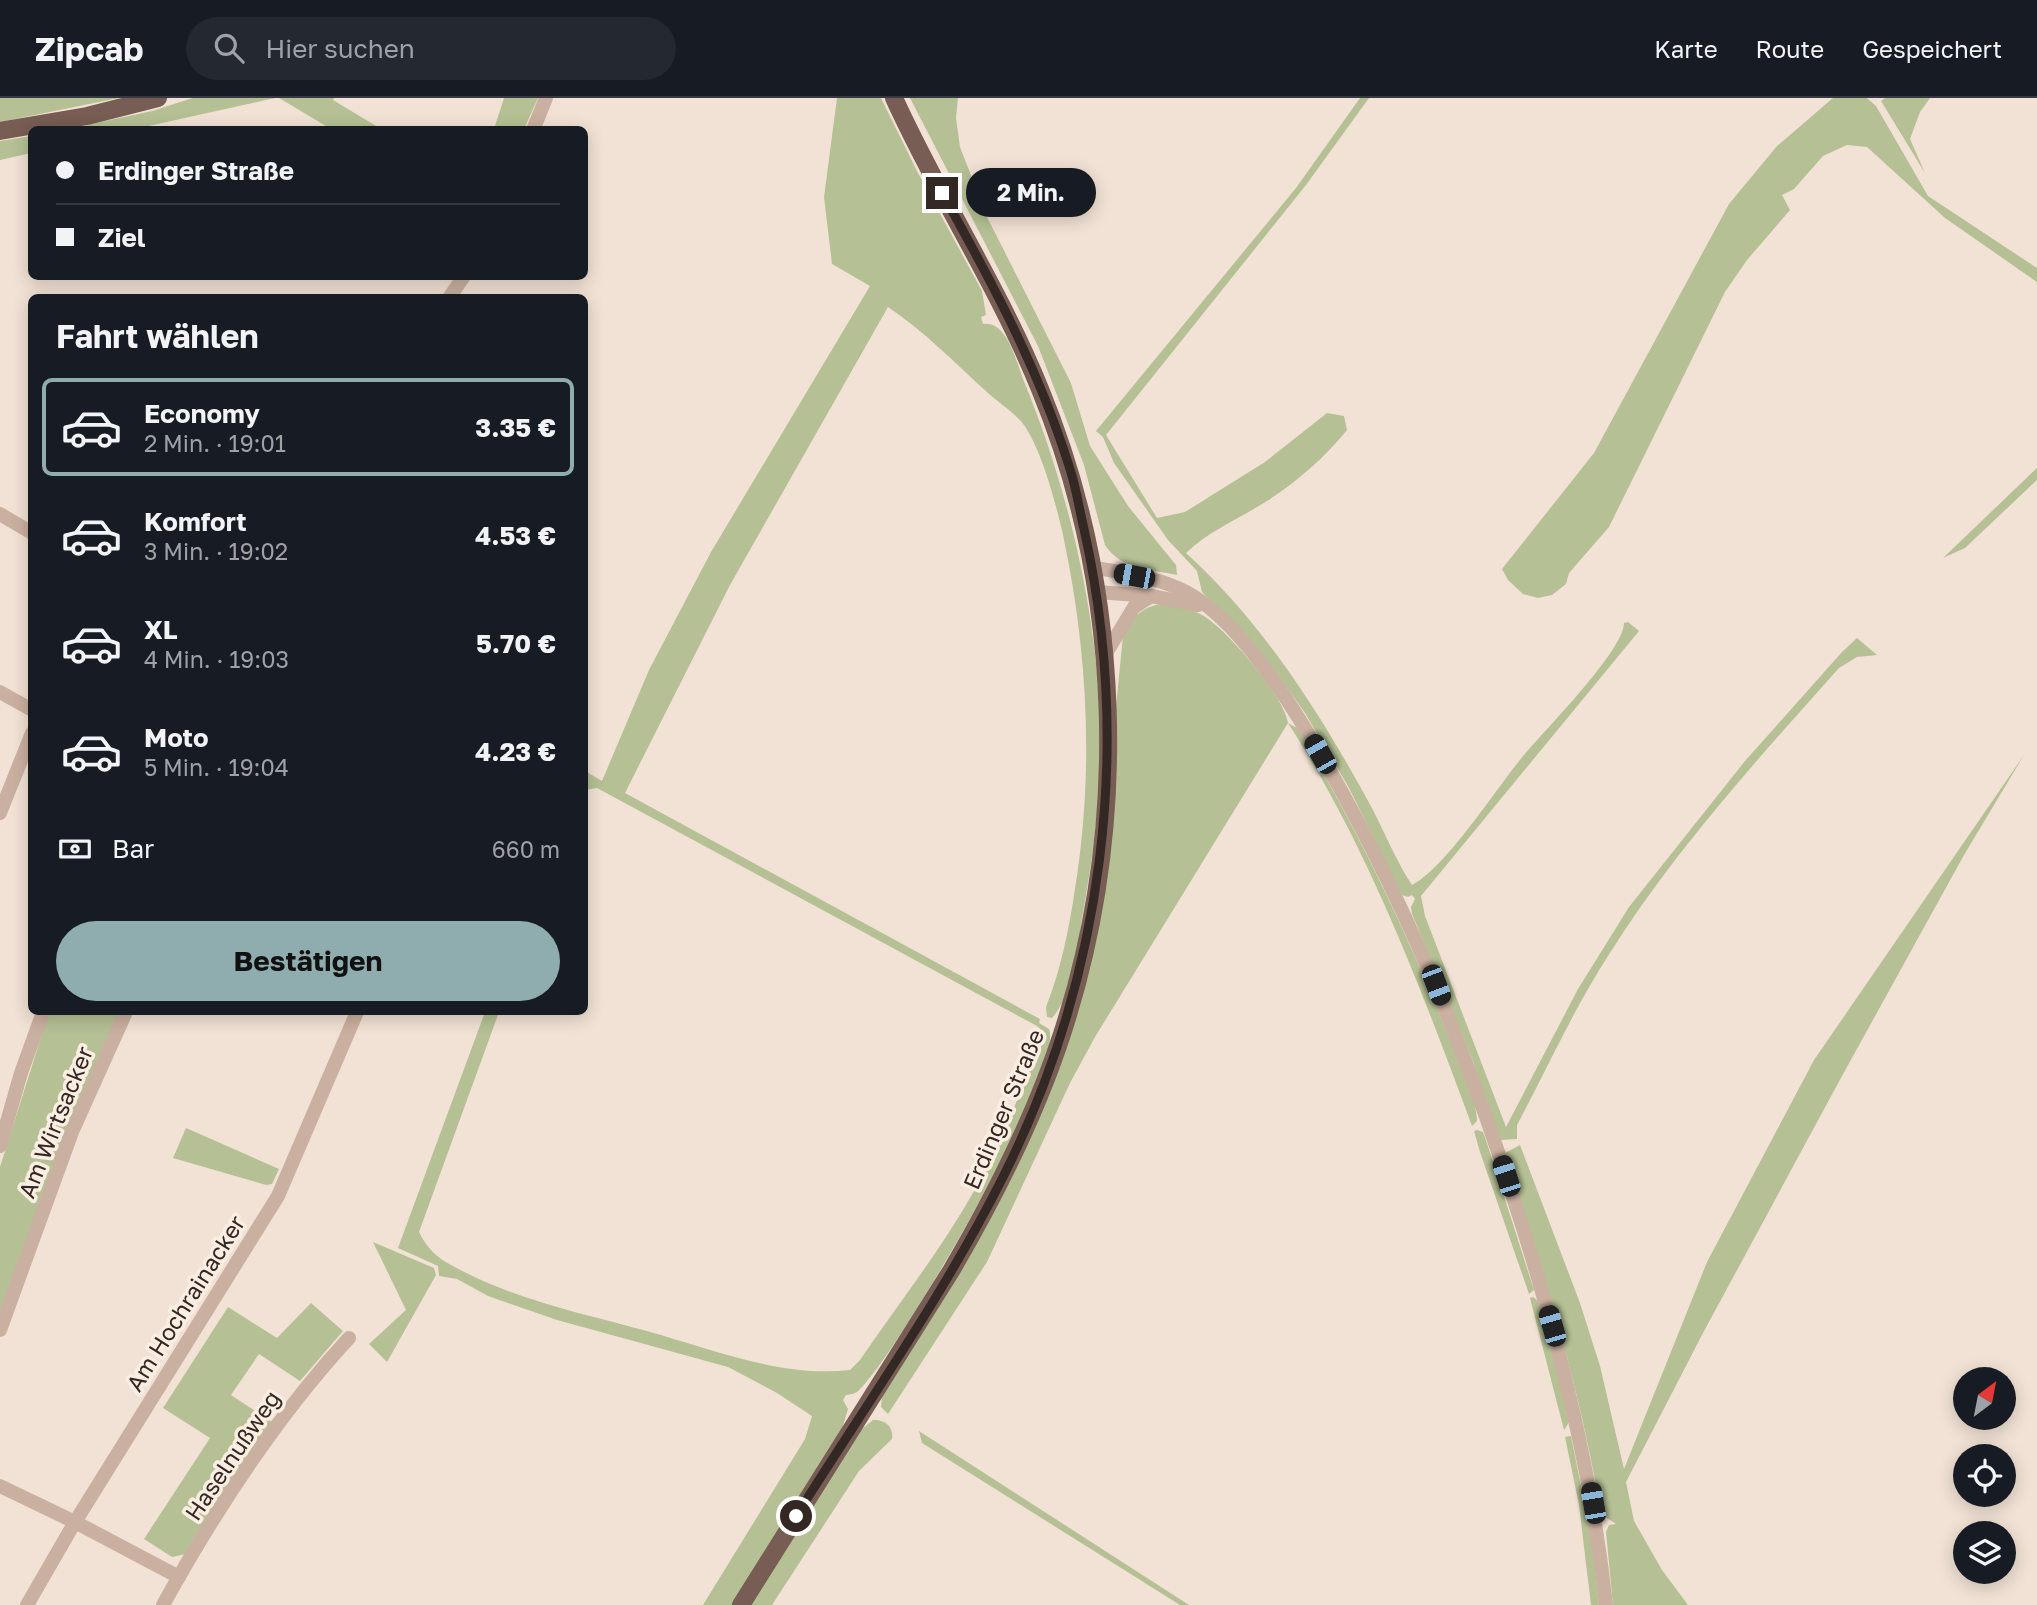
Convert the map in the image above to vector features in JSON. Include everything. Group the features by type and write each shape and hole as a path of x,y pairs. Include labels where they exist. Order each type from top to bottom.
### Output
{"main road":[{"path":"29,126 87,116 159,98"},
{"name":"Erdinger Straße","path":"741,1605 978,1225 1002,1179 1039,1098 1062,1033 1093,908 1105,819 1108,705 1105,655 1097,592 1070,468 1007,313 930,172 894,98"},
{"path":"0,131 28,126"}],"street":[{"path":"535,126 546,98"},
{"path":"0,514 28,531"},
{"path":"1092,567 1154,580 1186,592 1209,609 1253,654 1295,711 1346,798 1402,906 1436,985 1498,1150 1552,1326 1586,1462 1597,1524 1606,1605"},
{"path":"1097,592 1182,600 1209,609"},
{"path":"1105,655 1134,607 1151,596"},
{"path":"0,692 28,708"},
{"path":"0,813 28,743"},
{"path":"0,1146 21,1073 42,1015"},
{"name":"Am Wirtsacker","path":"0,1330 72,1132 125,1015"},
{"name":"Am Hochrainacker","path":"27,1605 75,1522 278,1196 356,1015"},
{"name":"Haselnußweg","path":"163,1605 264,1444 309,1381 349,1338"},
{"path":"0,1486 179,1577"}],"green space":[{"path":"0,98 119,98 0,122"},
{"path":"193,98 275,98 149,126 82,126 152,111"},
{"path":"279,98 334,98 333,100 376,126 326,126"},
{"path":"504,98 538,98 525,126 495,126"},
{"path":"837,98 881,98 982,291 986,315 981,317 983,324 999,329 1010,345 1056,470 1080,563 1095,658 1100,771 1097,813 1073,971 1059,1009 1052,1018 1047,1017 1046,1007 1064,949 1070,919 1085,800 1086,712 1083,667 1063,535 1042,463 1024,425 927,337 888,307 730,585 625,793 1040,1019 1039,1023 1049,1029 1047,1054 1032,1096 1006,1150 941,1270 879,1365 858,1391 846,1395 843,1400 848,1409 842,1429 732,1605 703,1605 805,1439 812,1416 777,1393 728,1367 557,1320 488,1296 457,1279 439,1276 438,1266 398,1248 484,1015 498,1015 419,1232 432,1252 474,1277 522,1296 572,1311 773,1366 799,1370 850,1370 860,1360 961,1213 984,1172 1020,1093 1044,1033 1037,1026 597,788 588,790 588,773 602,781 649,670 711,552 870,286 832,264 824,197"},
{"path":"910,98 958,98 956,118 960,147 988,219 1071,383 1090,446 1128,506 1176,565 1177,575 1128,564 1105,545 1084,465 1038,346"},
{"path":"1360,98 1369,98 1306,185 1106,435 1157,518 1185,512 1265,462 1327,413 1344,416 1347,430 1310,468 1278,494 1215,531 1186,553 1239,608 1287,668 1329,733 1412,885 1425,876 1455,845 1524,755 1598,670 1621,635 1624,623 1628,622 1639,631 1421,896 1425,916 1506,1127 1578,989 1629,907 1745,761 1842,652 1857,638 1877,655 1857,657 1839,668 1717,807 1660,880 1583,997 1517,1125 1517,1139 1500,1140 1473,1061 1412,914 1411,907 1415,899 1412,895 1402,895 1349,788 1305,713 1272,667 1202,592 1197,571 1168,540 1114,463 1103,437 1096,431 1296,188"},
{"path":"1833,98 1867,98 1876,106 1928,196 2037,268 2037,282 1945,218 1867,147 1847,145 1823,156 1794,189 1782,195 1790,210 1747,260 1725,292 1609,527 1569,573 1566,584 1552,595 1538,598 1523,594 1508,580 1502,569 1594,453 1729,204 1777,146"},
{"path":"1885,98 1930,98 1920,112 1910,139 1925,173 1881,101"},
{"path":"28,136 28,154 0,160 0,141"},
{"path":"2037,468 2037,480 1965,548 1943,558"},
{"path":"1163,604 1204,616 1227,635 1266,681 1277,697 1288,723 1095,1037 1070,1083 987,1262 888,1414 881,1407 882,1395 1071,1030 1091,958 1123,636 1143,610"},
{"path":"1288,723 1297,728 1318,765 1396,914 1470,1088 1477,1121 1472,1126 1391,919 1343,819"},
{"path":"2024,755 1964,855 1842,1076 1626,1482 1634,1521 1662,1570 1688,1605 1613,1605 1606,1532 1609,1525 1616,1524 1601,1514 1572,1377 1505,1153 1520,1145 1580,1303 1600,1366 1624,1469 1707,1262 1814,1060"},
{"path":"48,1015 119,1015 0,1319 0,1167"},
{"path":"186,1128 279,1169 272,1184 266,1185 173,1158"},
{"path":"1474,1131 1483,1132 1488,1146 1534,1290 1529,1294 1480,1152"},
{"path":"373,1242 434,1268 436,1275 387,1362 369,1344 406,1310"},
{"path":"1530,1298 1538,1301 1570,1421 1564,1430"},
{"path":"311,1303 343,1331 300,1381 259,1354 231,1395 272,1422 186,1554 172,1557 144,1539 210,1438 163,1408 228,1307 277,1338"},
{"path":"873,1420 888,1425 892,1431 892,1439 859,1471 772,1605 750,1605 858,1432"},
{"path":"919,1431 1189,1605 1180,1605 922,1443"},
{"path":"1571,1436 1592,1541 1599,1605 1591,1605 1579,1505 1565,1437"}],"route":[{"path":"796,1516 951,1271 978,1225 1021,1139 1062,1033 1079,972 1093,908 1105,819 1108,693 1105,655 1097,592 1070,468 1007,313 942,193"}]}
